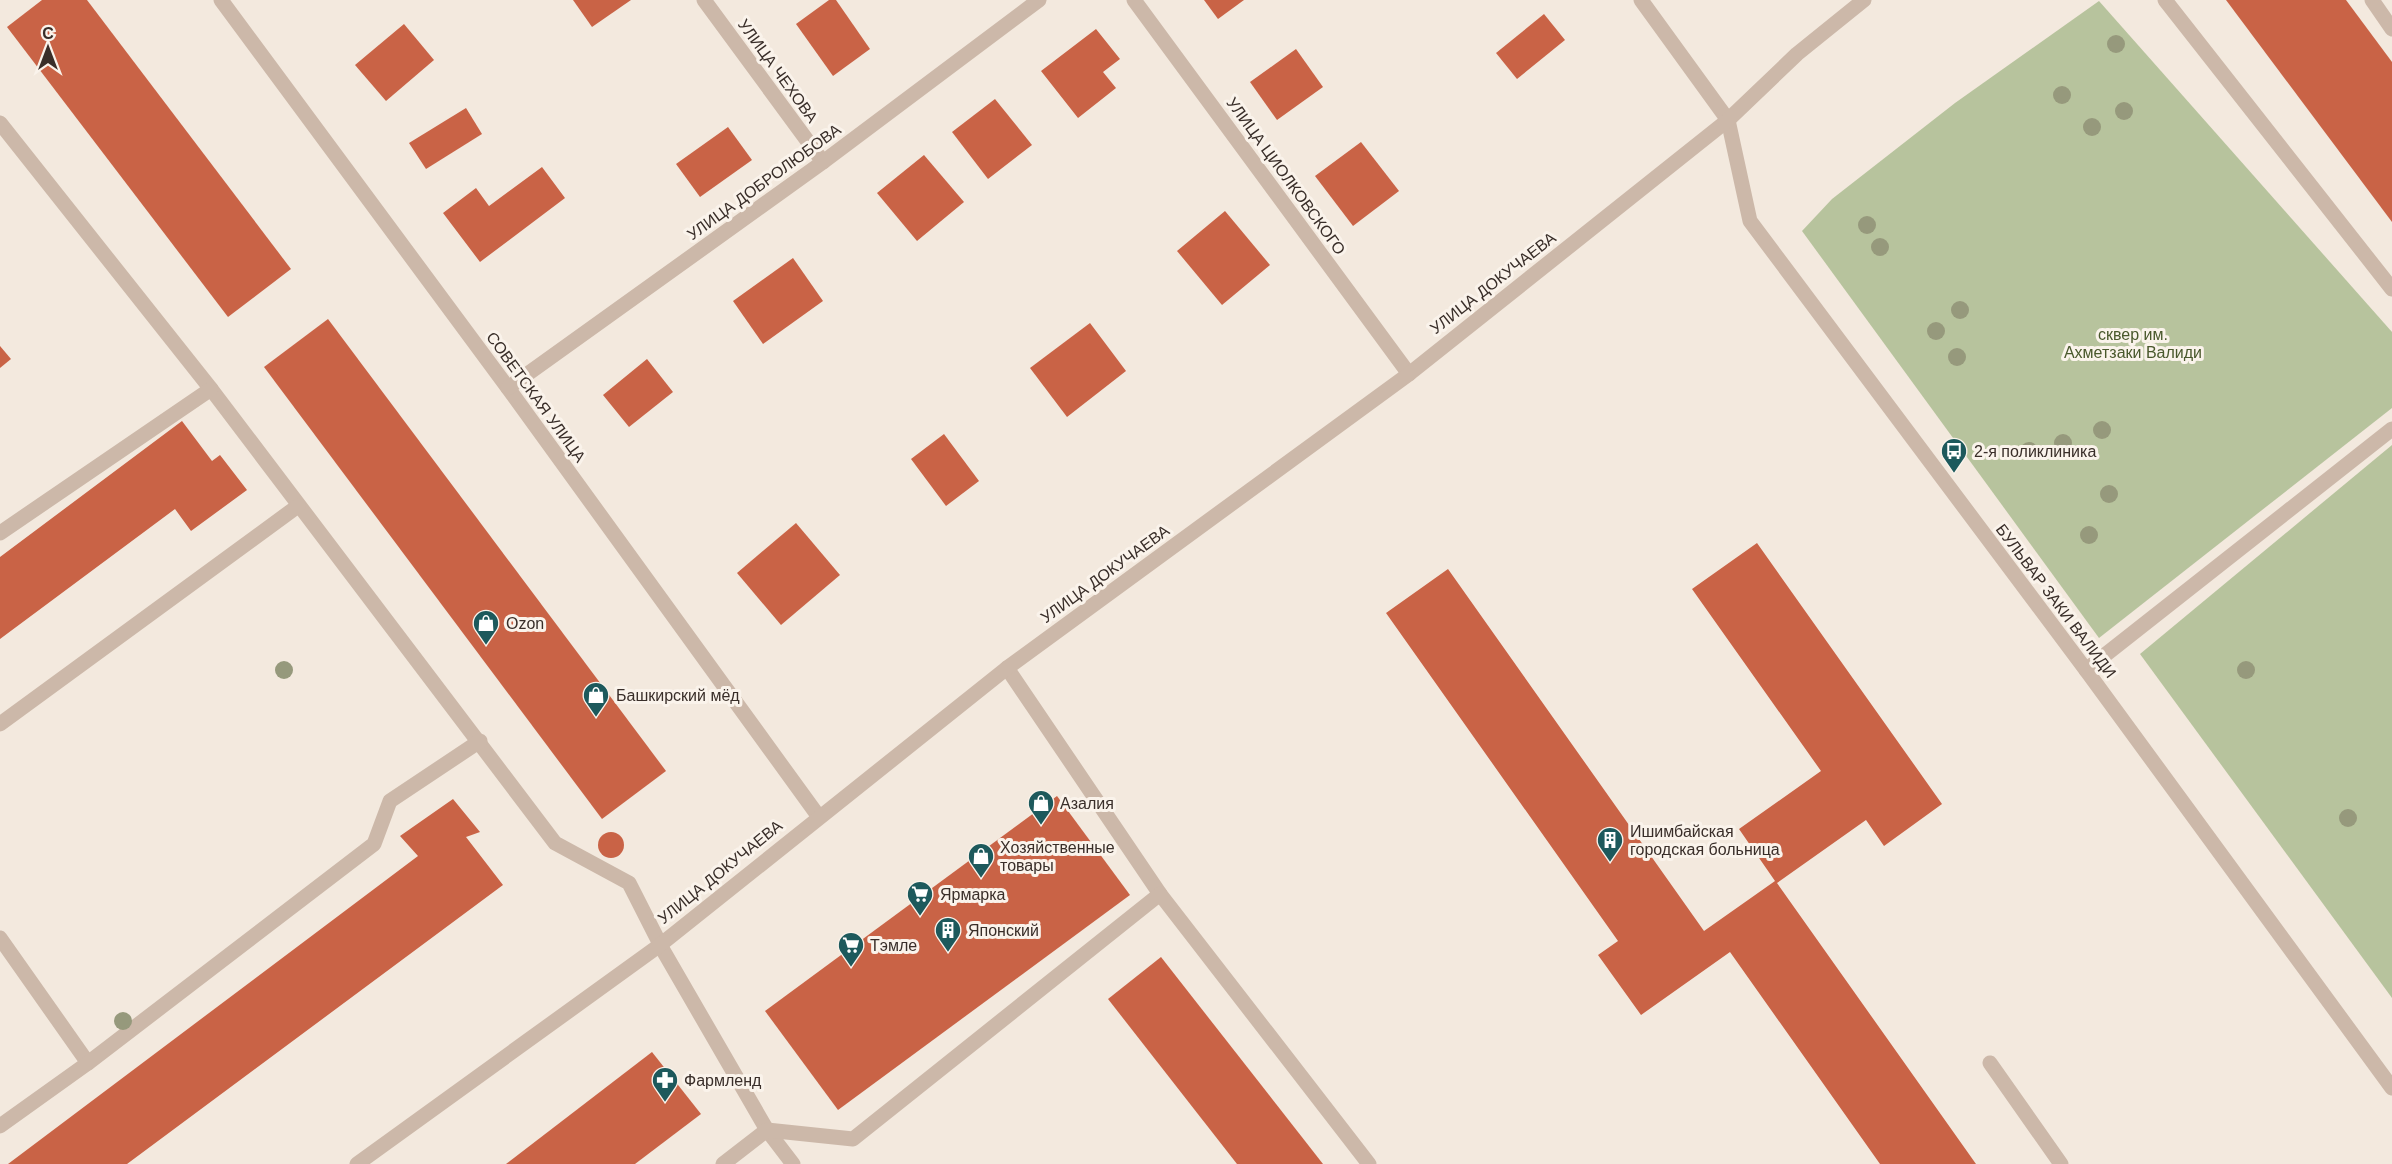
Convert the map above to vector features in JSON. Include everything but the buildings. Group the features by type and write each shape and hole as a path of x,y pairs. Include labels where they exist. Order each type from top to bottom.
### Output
{"street":[{"name":"СОВЕТСКАЯ УЛИЦА","path":"221,0 508,388 819,817"},
{"name":"УЛИЦА ЧЕХОВА","path":"704,0 823,162"},
{"name":"УЛИЦА ДОБРОЛЮБОВА","path":"508,388 823,162 1039,0"},
{"name":"УЛИЦА ЦИОЛКОВСКОГО","path":"1134,0 1408,374"},
{"path":"1641,0 1728,120"},
{"name":"УЛИЦА ДОКУЧАЕВА","path":"357,1164 660,944 1008,668 1408,374 1728,120 1797,54 1864,0"},
{"path":"2165,0 2392,289"},
{"path":"2372,0 2392,29"},
{"name":"БУЛЬВАР ЗАКИ ВАЛИДИ","path":"1728,120 1750,221 2086,670 2392,1088"},
{"path":"0,123 211,389 298,506 480,741 555,843 629,883 660,944 767,1130 794,1164"},
{"path":"0,533 211,389"},
{"path":"2086,670 2392,429"},
{"path":"0,724 298,506"},
{"path":"1008,668 1160,894 1369,1164"},
{"path":"0,1126 88,1063 374,844 390,801 480,741"},
{"path":"723,1164 767,1130 853,1138 1160,894"},
{"path":"0,938 88,1063"},
{"path":"1990,1063 2061,1164"}],"green space":[{"name":"сквер им. Ахметзаки Валиди","path":"2099,1 2392,332 2392,408 2099,638 1802,231 1832,199 1955,103"},
{"path":"2392,445 2392,998 2140,654"}],"place":[{"name":"2-я поликлиника","path":"1954,474"},
{"name":"Ozon","path":"486,646"},
{"name":"Башкирский мёд","path":"596,718"},
{"name":"Азалия","path":"1041,826"},
{"name":"Ишимбайская городская больница","path":"1610,863"},
{"name":"Хозяйственные товары","path":"981,879"},
{"name":"Ярмарка","path":"920,917"},
{"name":"Японский","path":"948,953"},
{"name":"Тэмле","path":"851,968"},
{"name":"Фармленд","path":"665,1103"}]}
